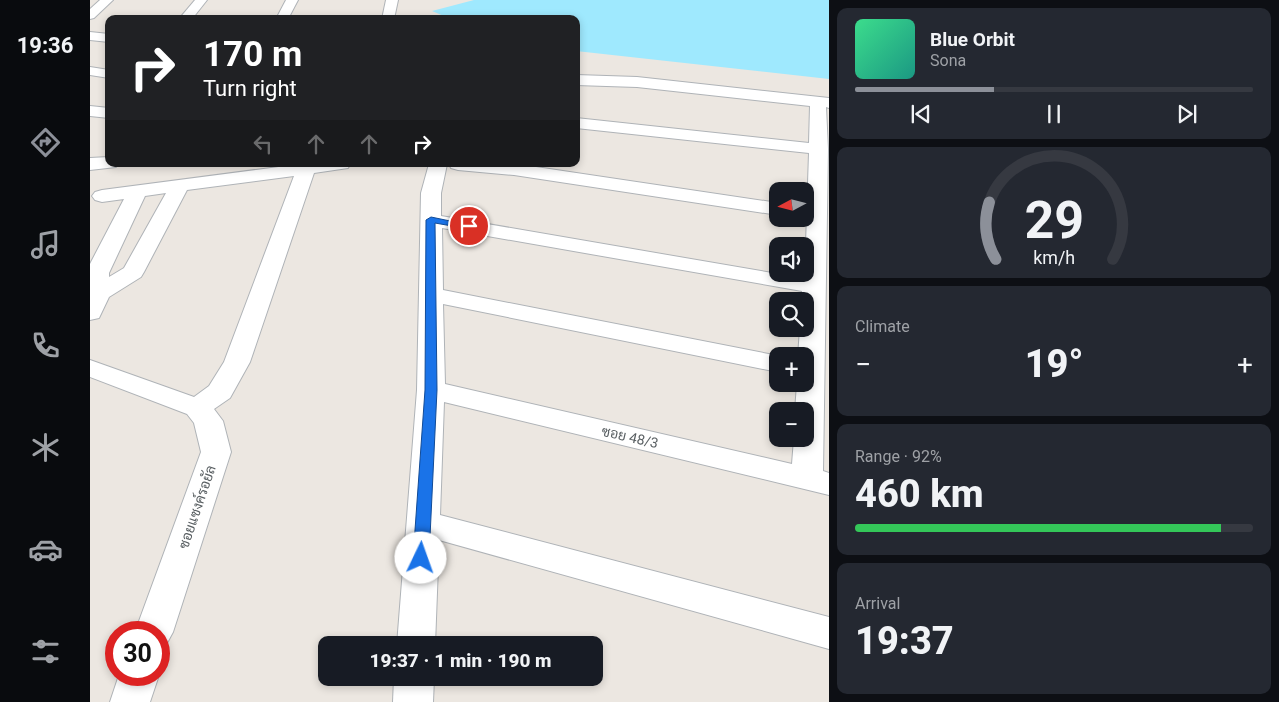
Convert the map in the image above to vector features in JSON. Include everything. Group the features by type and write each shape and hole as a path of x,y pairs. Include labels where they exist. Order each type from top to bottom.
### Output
{"street":[{"path":"90,16 107,0"},
{"path":"188,15 201,0"},
{"path":"284,15 292,0"},
{"path":"389,15 392,0"},
{"path":"90,36 105,38"},
{"path":"90,71 105,73"},
{"path":"580,80 637,82 823,102 814,190"},
{"path":"90,111 105,113"},
{"path":"580,123 819,149"},
{"path":"90,164 105,163"},
{"path":"102,196 315,167"},
{"path":"417,636 431,390 430,193 437,167"},
{"path":"492,167 769,208"},
{"path":"90,368 197,408 220,392 237,362 306,168"},
{"path":"90,313 100,293 133,272 180,186"},
{"path":"100,293 97,272 138,191"},
{"path":"431,220 813,286"},
{"path":"809,347 813,286 811,228"},
{"path":"432,295 769,362"},
{"name":"ซอย 48/3","path":"431,390 818,481"},
{"path":"810,392 818,481"},
{"name":"ซอยแซงค์รอยัล","path":"158,621 216,452 208,421 197,408"},
{"path":"423,523 829,633"},
{"path":"130,702 135,686"},
{"path":"413,702 414,686"}],"water":[{"path":"474,0 829,0 829,79 580,51 580,15 442,15 432,11"}],"route":[{"path":"421,558 431,390 431,220 469,226"}]}
